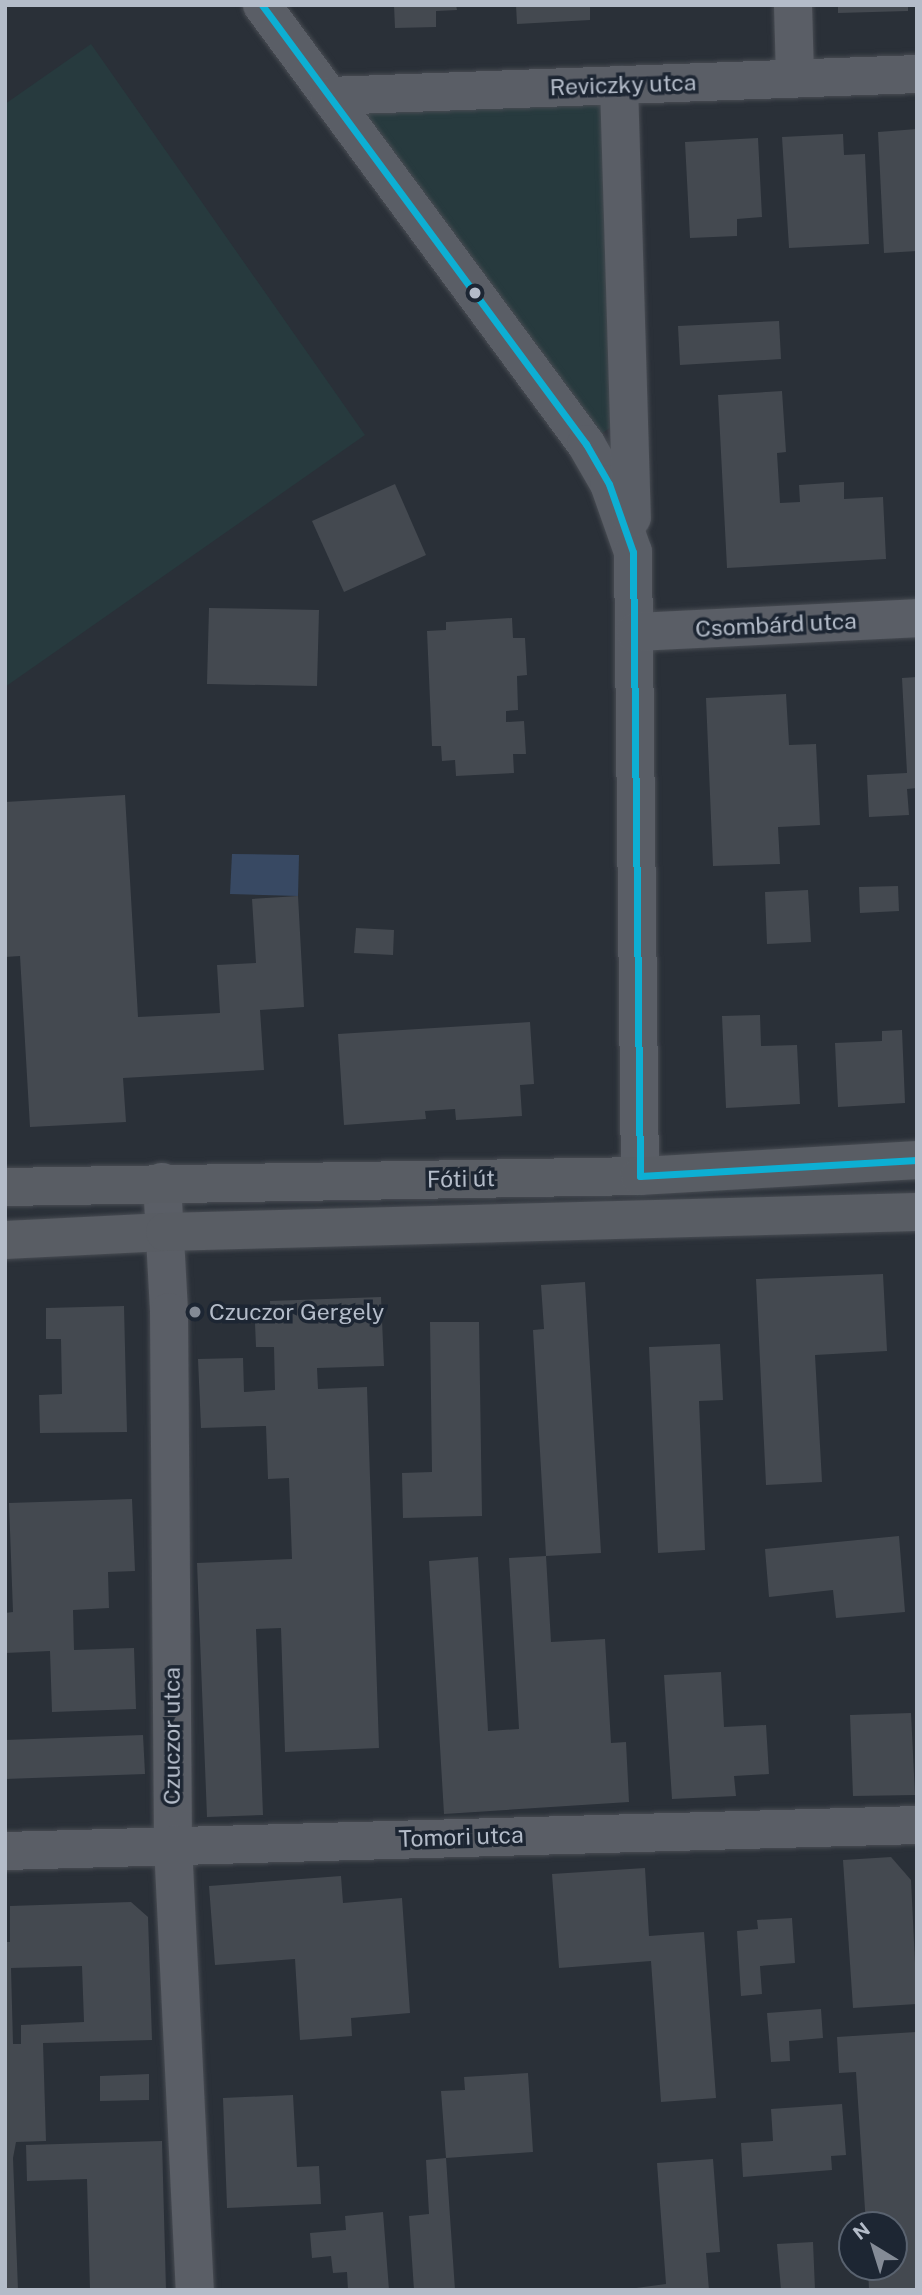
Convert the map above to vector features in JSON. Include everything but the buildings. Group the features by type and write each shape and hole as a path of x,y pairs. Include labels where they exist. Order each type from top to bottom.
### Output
{"street":[{"path":"262,5 586,444 609,484 632,552"},
{"path":"793,5 795,78"},
{"name":"Reviczky utca","path":"329,96 917,74"},
{"path":"619,85 635,632 640,1177"},
{"name":"Csombárd utca","path":"635,632 917,618"},
{"name":"Fóti út","path":"5,1187 162,1182 640,1177 917,1160"},
{"name":"Czuczor utca","path":"162,1182 169,1312 173,1845 195,2290"},
{"name":"Fóti út","path":"5,1240 165,1232 917,1212"},
{"name":"Tomori utca","path":"5,1851 917,1825"}],"green space":[{"path":"91,44 365,435 5,687 5,104"},
{"path":"619,85 629,415 586,444 329,96"}],"water":[{"path":"232,854 299,855 298,896 230,894"}],"transit line":[{"path":"262,5 586,444 609,484 633,552 640,1176 917,1160"}],"place":[{"name":"Czuczor Gergely","path":"195,1312"}]}
